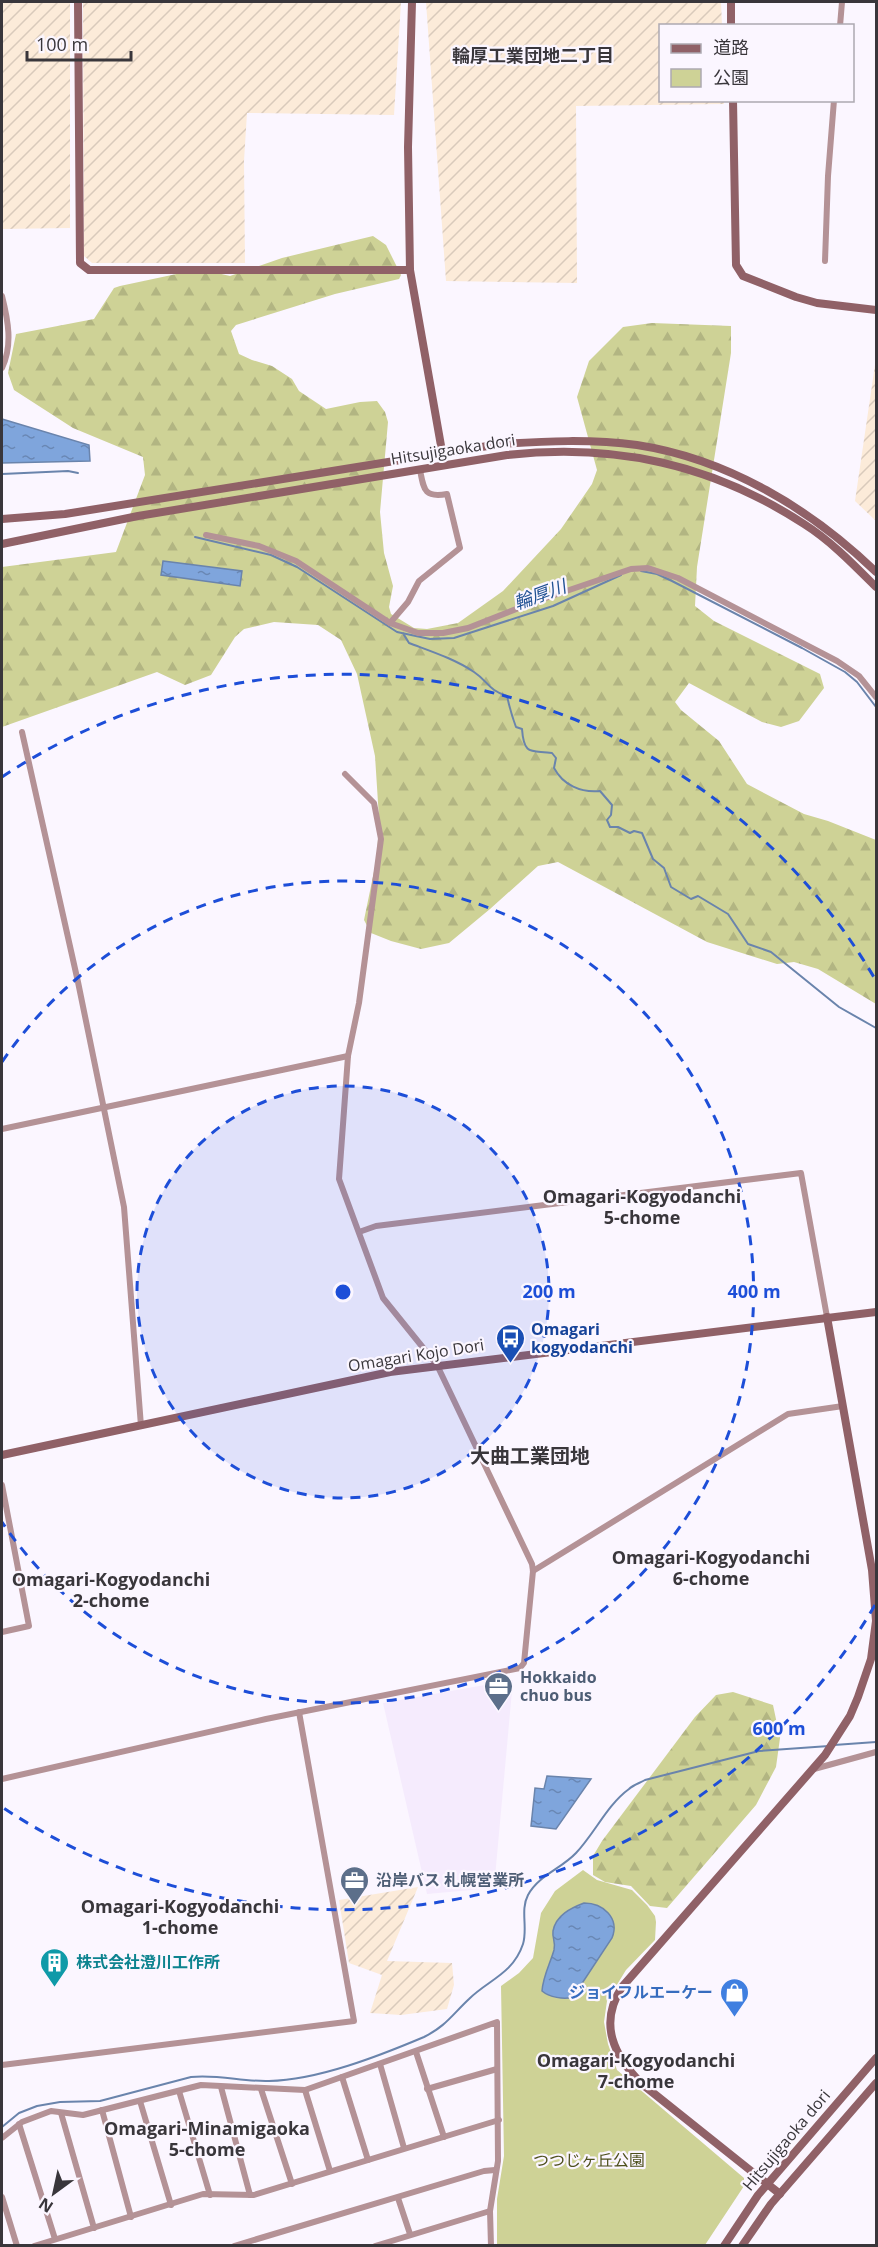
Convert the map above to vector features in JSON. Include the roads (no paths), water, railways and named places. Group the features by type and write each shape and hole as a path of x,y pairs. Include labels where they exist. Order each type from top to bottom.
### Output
{"street":[{"path":"78,2 80,263 83,267 88,270 410,270"},
{"path":"412,2 408,157 410,270 445,466"},
{"path":"731,2 731,24"},
{"path":"840,24 842,2"},
{"path":"733,102 736,265 739,272 742,276 796,297 836,306 876,310"},
{"path":"825,261 834,102"},
{"path":"2,296 9,342 2,368"},
{"name":"Hitsujigaoka dori","path":"2,519 132,505 500,444 557,440 637,445 727,471 790,503 836,535 876,572"},
{"name":"Hitsujigaoka dori","path":"2,544 138,516 507,455 562,452 622,454 671,464 751,494 797,520 846,557 876,587"},
{"path":"390,623 408,602 419,581 460,548 447,494 435,496 426,492 420,470"},
{"path":"206,535 259,546 296,561 390,623 418,633 433,634 468,628 613,574 631,569 648,568 678,578 828,656 859,675 876,697"},
{"path":"22,732 124,1207 141,1426"},
{"path":"2,1779 299,1712 520,1668 524,1663 534,1571 437,1365 383,1298 339,1179 348,1056 359,1003 381,839 374,803 345,774"},
{"path":"2,1129 348,1056"},
{"path":"359,1232 376,1226 801,1173 872,1570 876,1622 871,1659 850,1716 825,1755 622,1987 614,2000 610,2024 616,2052 628,2070 642,2084 780,2193"},
{"name":"Omagari Kojo Dori","path":"2,1455 390,1372 876,1312"},
{"path":"534,1571 788,1414 843,1406"},
{"path":"2,1485 29,1626 2,1632"},
{"path":"2,2065 354,2021 299,1712"},
{"path":"814,1769 876,1752"},
{"path":"2,2138 19,2124 51,2112 83,2115 201,2085 305,2090 496,2022 499,2120 498,2160 490,2211 491,2246"},
{"path":"416,2052 444,2137"},
{"name":"Hitsujigaoka dori","path":"724,2246 744,2214 767,2184 876,2058"},
{"path":"380,2064 404,2148"},
{"path":"427,2089 497,2068"},
{"path":"342,2077 368,2160"},
{"name":"Hitsujigaoka dori","path":"742,2246 780,2193 876,2083"},
{"path":"221,2087 250,2195"},
{"path":"261,2089 292,2184"},
{"path":"305,2090 330,2171"},
{"path":"179,2091 210,2194"},
{"path":"140,2101 171,2205"},
{"path":"102,2110 131,2217"},
{"path":"61,2112 94,2228"},
{"path":"34,2246 203,2194 250,2195 292,2184 499,2120"},
{"path":"19,2124 55,2239"},
{"path":"234,2246 484,2171 495,2170"},
{"path":"2,2197 17,2246"},
{"path":"398,2198 410,2234"},
{"path":"375,2246 490,2211"},
{"path":"258,2238 260,2246"}],"water":[{"path":"2,419 89,445 90,461 2,463"},
{"path":"163,561 242,571 240,586 161,575"},
{"path":"547,1776 591,1779 556,1829 531,1826 535,1788 544,1789"},
{"path":"584,1903 598,1906 612,1918 614,1931 612,1938 573,1997 561,1998 549,1995 542,1991 555,1945 553,1933 555,1925 565,1913"}],"waterway":[{"path":"2,474 68,471 78,473"},
{"name":"輪厚川","path":"195,537 271,555 297,567 397,632 430,639 454,638 553,606 621,575"},
{"name":"輪厚川","path":"641,571 657,574 672,581 845,672 857,682 876,707"},
{"path":"404,635 409,643 467,667 496,691 507,696 516,727 522,729 527,748 552,753 556,758 554,768 562,779 573,787 586,791 600,791 612,805 611,815 607,820 610,827 618,827 630,833 634,831 642,833 653,859 664,868 671,887 691,899 698,896 728,914 748,944 771,952 839,1007 876,1028"},
{"path":"834,1745 876,1742"},
{"path":"2,2127 19,2113 37,2106 60,2102 100,2101 191,2077 211,2076 269,2081 288,2080 328,2072 424,2037 443,2024 476,1992 507,1970 513,1963 523,1944 528,1895 538,1882 576,1853 614,1803 631,1788 645,1780 759,1751 829,1746"}],"place":[{"name":"Omagari kogyodanchi","path":"510,1364"},
{"name":"Hokkaido chuo bus","path":"499,1712"},
{"name":"沿岸バス 札幌営業所","path":"355,1906"},
{"name":"株式会社澄川工作所","path":"55,1988"},
{"name":"ジョイフルエーケー","path":"734,2018"}],"district":[{"name":"輪厚工業団地二丁目","path":"533,56"},
{"name":"Omagari-Kogyodanchi 5-chome","path":"642,1207"},
{"name":"大曲工業団地","path":"530,1456"},
{"name":"Omagari-Kogyodanchi 6-chome","path":"711,1568"},
{"name":"Omagari-Kogyodanchi 2-chome","path":"111,1590"},
{"name":"Omagari-Kogyodanchi 1-chome","path":"180,1917"},
{"name":"Omagari-Kogyodanchi 7-chome","path":"636,2071"},
{"name":"Omagari-Minamigaoka 5-chome","path":"207,2139"}],"park label":[{"name":"つつじヶ丘公園","path":"589,2160"}]}
